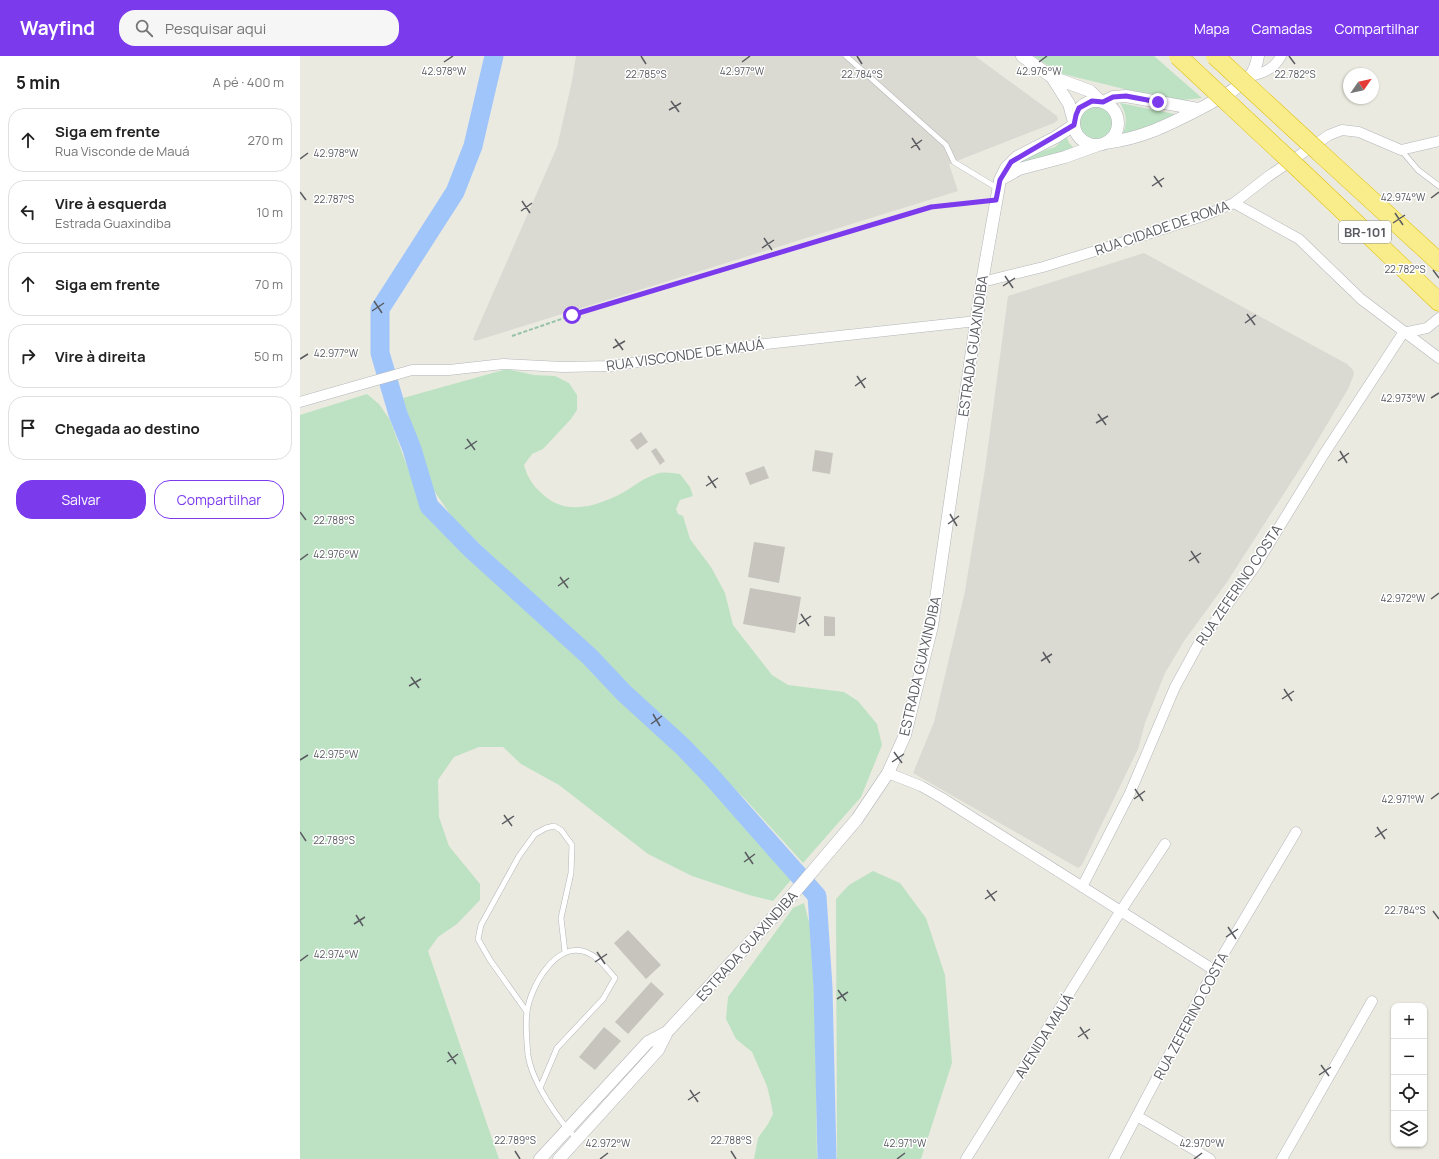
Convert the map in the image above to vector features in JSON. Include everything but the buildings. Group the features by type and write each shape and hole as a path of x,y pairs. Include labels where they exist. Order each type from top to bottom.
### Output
{"highway":[{"name":"BR-101","path":"1178,56 1435,298"},
{"name":"BR-101","path":"1215,56 1439,262"}],"street":[{"path":"1022,56 1052,77 1090,91 1114,109 1118,122 1115,134 1101,144 1084,141 1078,136 1066,98 1052,77"},
{"path":"1250,76 1256,65 1258,56"},
{"path":"999,184 1019,168 1065,157 1101,144 1145,134 1179,121 1232,90 1250,76 1265,72 1274,66 1281,56"},
{"path":"999,184 1006,168 1017,157 1056,137 1074,123 1079,108 1092,101 1102,101 1113,97 1126,96 1198,109"},
{"name":"RUA CIDADE DE ROMA","path":"982,282 1043,267 1206,215 1234,203 1266,178 1329,135 1342,130 1359,132 1401,150"},
{"path":"1401,150 1424,146 1439,141"},
{"name":"ESTRADA GUAXINDIBA","path":"559,1159 658,1050 668,1032 815,869 857,819 888,773 905,735 932,626 982,282 999,184"},
{"path":"1234,203 1299,239 1361,299 1403,333 1439,358"},
{"path":"1403,333 1427,328 1439,318"},
{"name":"RUA VISCONDE DE MAUÁ","path":"300,402 407,372 503,364 563,367 611,366 756,345 977,321"},
{"name":"RUA ZEFERINO COSTA","path":"1082,887 1130,793 1175,687 1198,645 1256,565 1324,454 1403,333"},
{"path":"888,773 921,786 942,798 1120,912 1214,970"},
{"name":"RUA ZEFERINO COSTA","path":"1114,1159 1214,970 1296,832"},
{"name":"AVENIDA MAUÁ","path":"966,1159 1120,912 1165,844"},
{"path":"1282,1159 1372,1001"},
{"name":"ESTRADA GUAXINDIBA","path":"540,1159 648,1042 668,1032"},
{"path":"1138,1116 1210,1159"}],"lane":[{"path":"846,56 946,145 954,162 999,184"},
{"path":"1401,150 1418,170 1439,186"},
{"path":"527,1012 490,960 478,939 481,925 519,856 535,834 546,828 554,826 561,830 572,845 571,873 561,918 565,952"},
{"path":"540,1088 557,1048 603,999 615,978 598,958 586,952 576,950 565,952 555,960 537,980 527,1012 528,1056 540,1088 567,1129 577,1139"}],"path":[{"path":"512,336 580,313 923,209 947,204 996,200"}],"shaded area":[{"path":"576,56 975,56 1057,116 1058,120 1054,123 949,164 958,191 475,341 473,339 557,147"},
{"path":"1144,253 1347,364 1353,370 1354,374 1348,389 1310,453 1227,582 1184,641 1165,673 1145,723 1138,749 1082,865 1078,868 913,773 934,722 965,591 985,469 1008,296"}],"green space":[{"path":"1034,56 1154,56 1202,98 1173,101 1059,73"},
{"path":"1120,103 1180,115 1121,137 1125,128 1126,120"},
{"path":"1099,105 1108,110 1112,116 1112,130 1108,136 1099,141 1091,141 1082,136 1078,130 1077,119 1082,110 1088,106"},
{"path":"1066,136 1069,143 1075,149 1034,159 1014,167 1026,157 1055,147"},
{"path":"507,369 534,375 555,376 569,383 577,395 577,410 571,419 543,449 532,454 524,465 532,483 538,490 555,503 574,507 585,506 615,497 656,474 665,472 680,474 690,487 693,496 680,500 676,509 678,514 683,516 690,539 711,567 725,593 733,625 772,675 788,685 844,692 858,701 877,724 882,745 861,797 803,863 745,799 624,680 454,520 428,482 403,398"},
{"path":"367,394 379,404 390,420 417,493 452,535 582,659 711,788 791,880 773,901 749,895 692,876 648,854 559,785 521,764 503,747 479,747 454,757 438,780 439,817 449,846 480,884 480,900 457,924 438,937 428,951 499,1159 300,1159 300,415"},
{"path":"873,871 900,883 926,918 945,975 952,1063 921,1159 837,1159 836,899 849,885"},
{"path":"804,903 809,922 814,933 817,1159 754,1159 758,1138 773,1114 767,1086 752,1052 736,1039 726,1019 728,997 793,908"}],"waterway":[{"path":"494,56 473,146 455,192 380,309 380,353 398,414 412,449 429,506 472,550 590,657 624,693 682,746 710,775 817,896 823,987 827,1159"}],"route":[{"path":"572,315 931,207 947,204 996,200 1000,180 1011,162 1017,157 1056,137 1074,125 1079,108 1085,104 1092,101 1103,102 1119,96 1158,102"}]}
